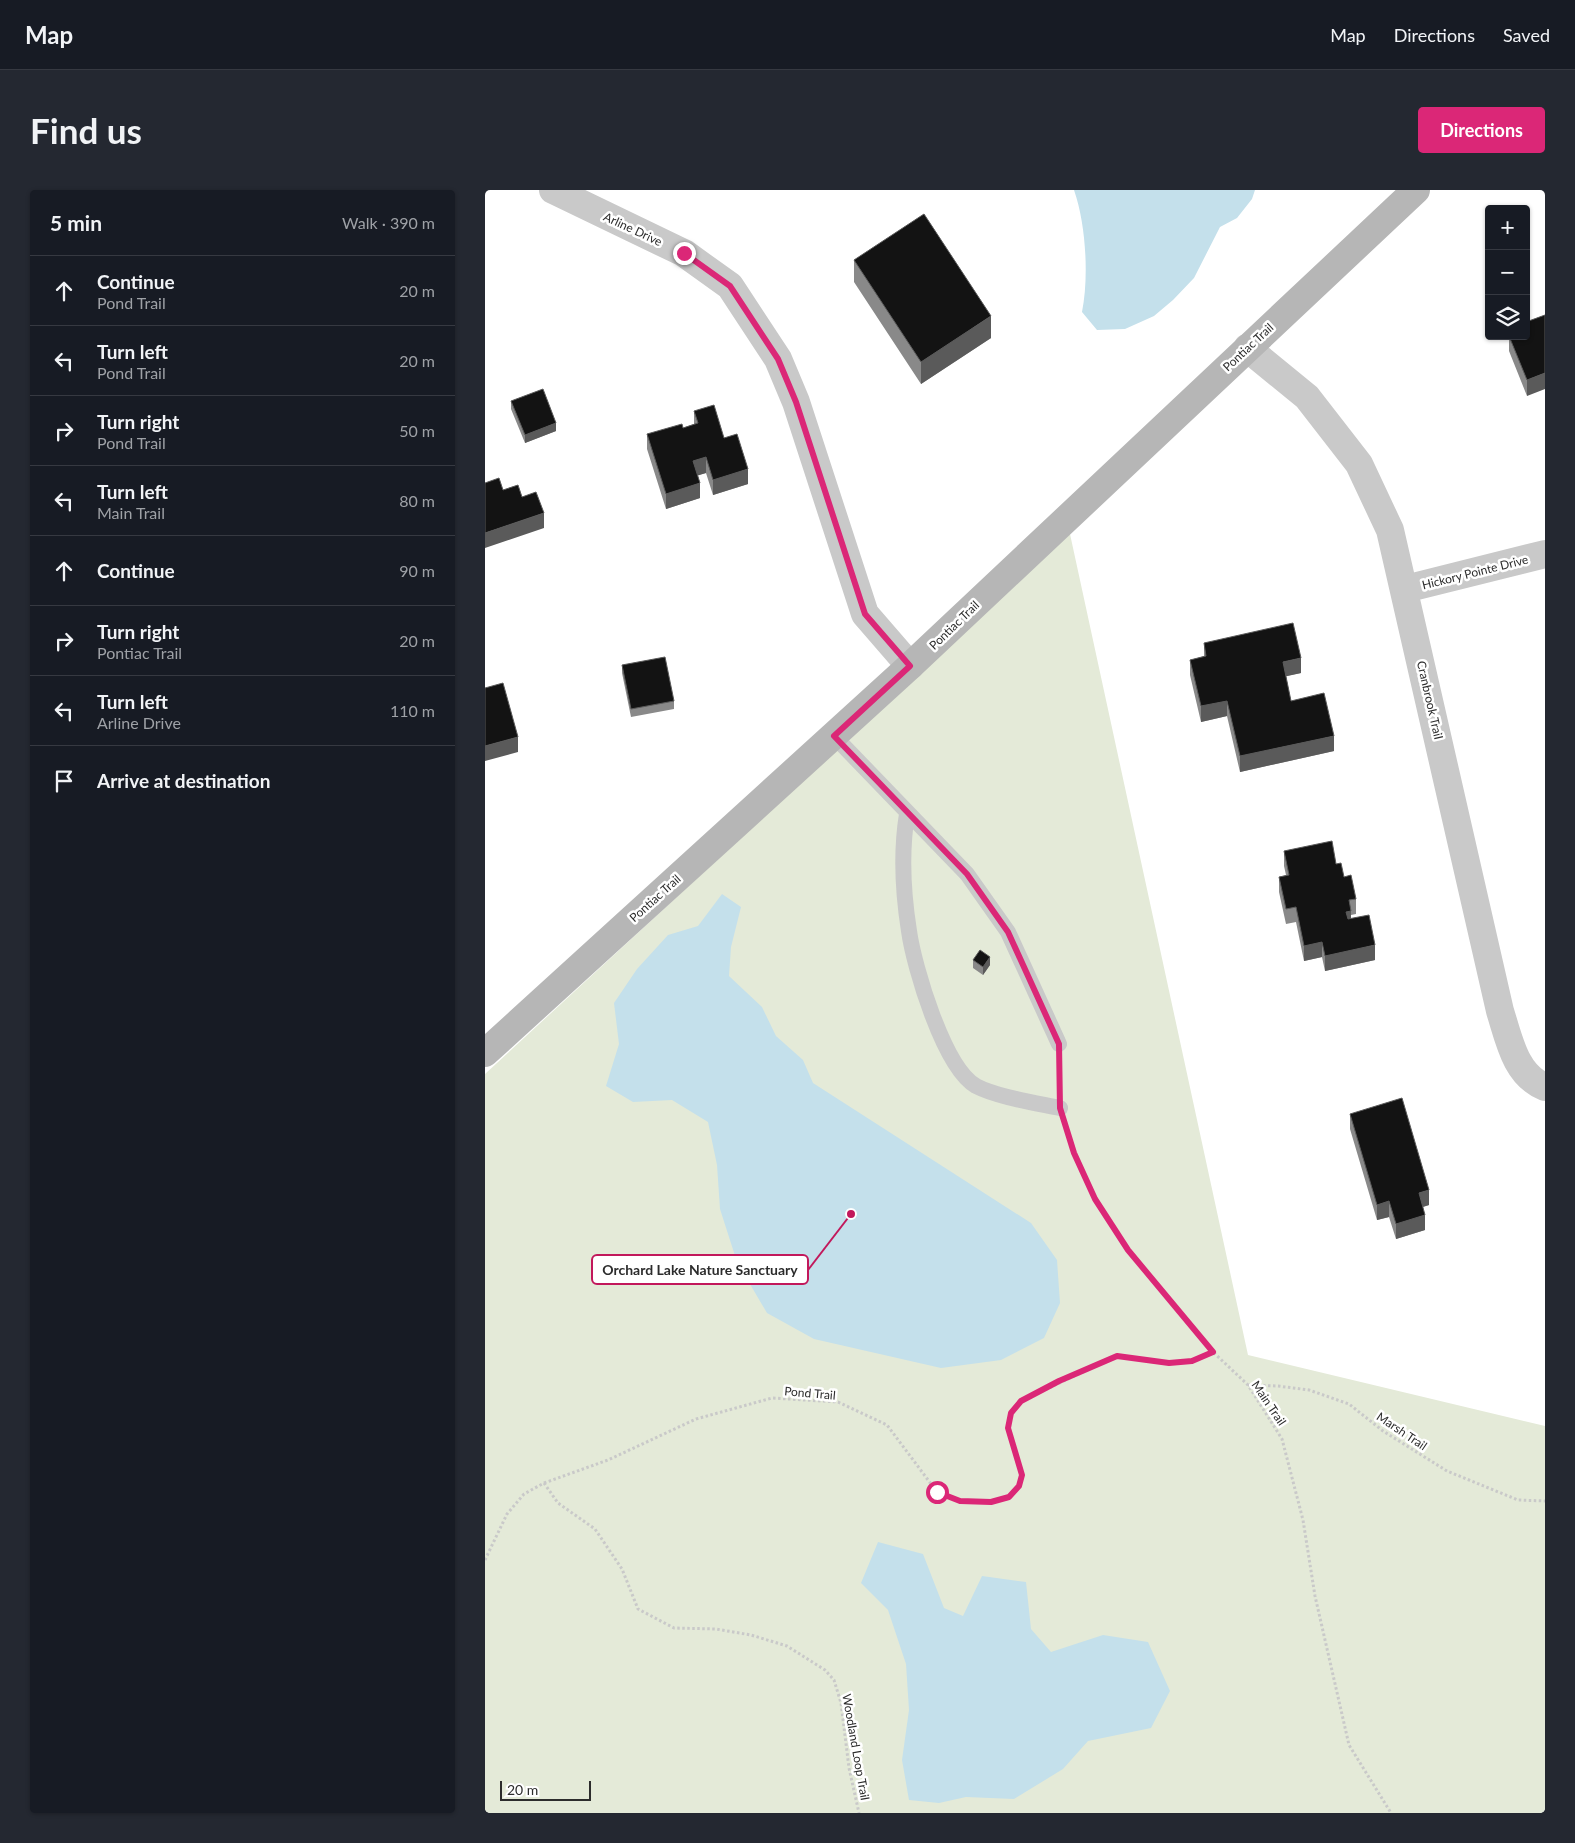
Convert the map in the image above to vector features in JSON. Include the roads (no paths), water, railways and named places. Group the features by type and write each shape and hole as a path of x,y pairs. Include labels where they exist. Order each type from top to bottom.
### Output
{"main road":[{"name":"Pontiac Trail","path":"485,1053 910,666 1416,190"}],"street":[{"name":"Arline Drive","path":"553,190 684,253 730,286 778,359 796,402 865,614 910,666"},
{"name":"Cranbrook Trail","path":"1247,348 1307,397 1359,464 1390,530 1500,1011 1517,1063 1538,1084 1545,1087"},
{"name":"Hickory Pointe Drive","path":"1405,589 1545,554"}],"lane":[{"path":"834,736 907,814 967,874 1008,932 1059,1044"},
{"path":"907,814 903,842 909,932 929,1005 952,1060 975,1085 1021,1100 1060,1108"}],"water":[{"path":"1074,190 1255,190 1252,199 1237,218 1220,227 1194,278 1173,300 1154,316 1125,329 1097,330 1082,312 1086,267 1084,234"},
{"path":"722,894 741,907 731,947 729,976 762,1007 776,1036 803,1060 813,1083 1031,1223 1057,1260 1060,1303 1044,1338 1001,1360 941,1368 814,1339 767,1313 737,1262 720,1209 717,1165 708,1122 672,1100 633,1102 606,1086 619,1044 614,1003 637,969 668,935 698,926"},
{"path":"878,1542 923,1554 944,1608 963,1616 982,1576 1026,1582 1031,1629 1051,1652 1103,1635 1148,1642 1170,1691 1151,1728 1088,1741 1063,1769 1014,1799 966,1797 939,1803 909,1800 902,1760 909,1710 906,1664 888,1610 861,1583"}],"place":[{"name":"Orchard Lake Nature Sanctuary","path":"851,1214"}]}
